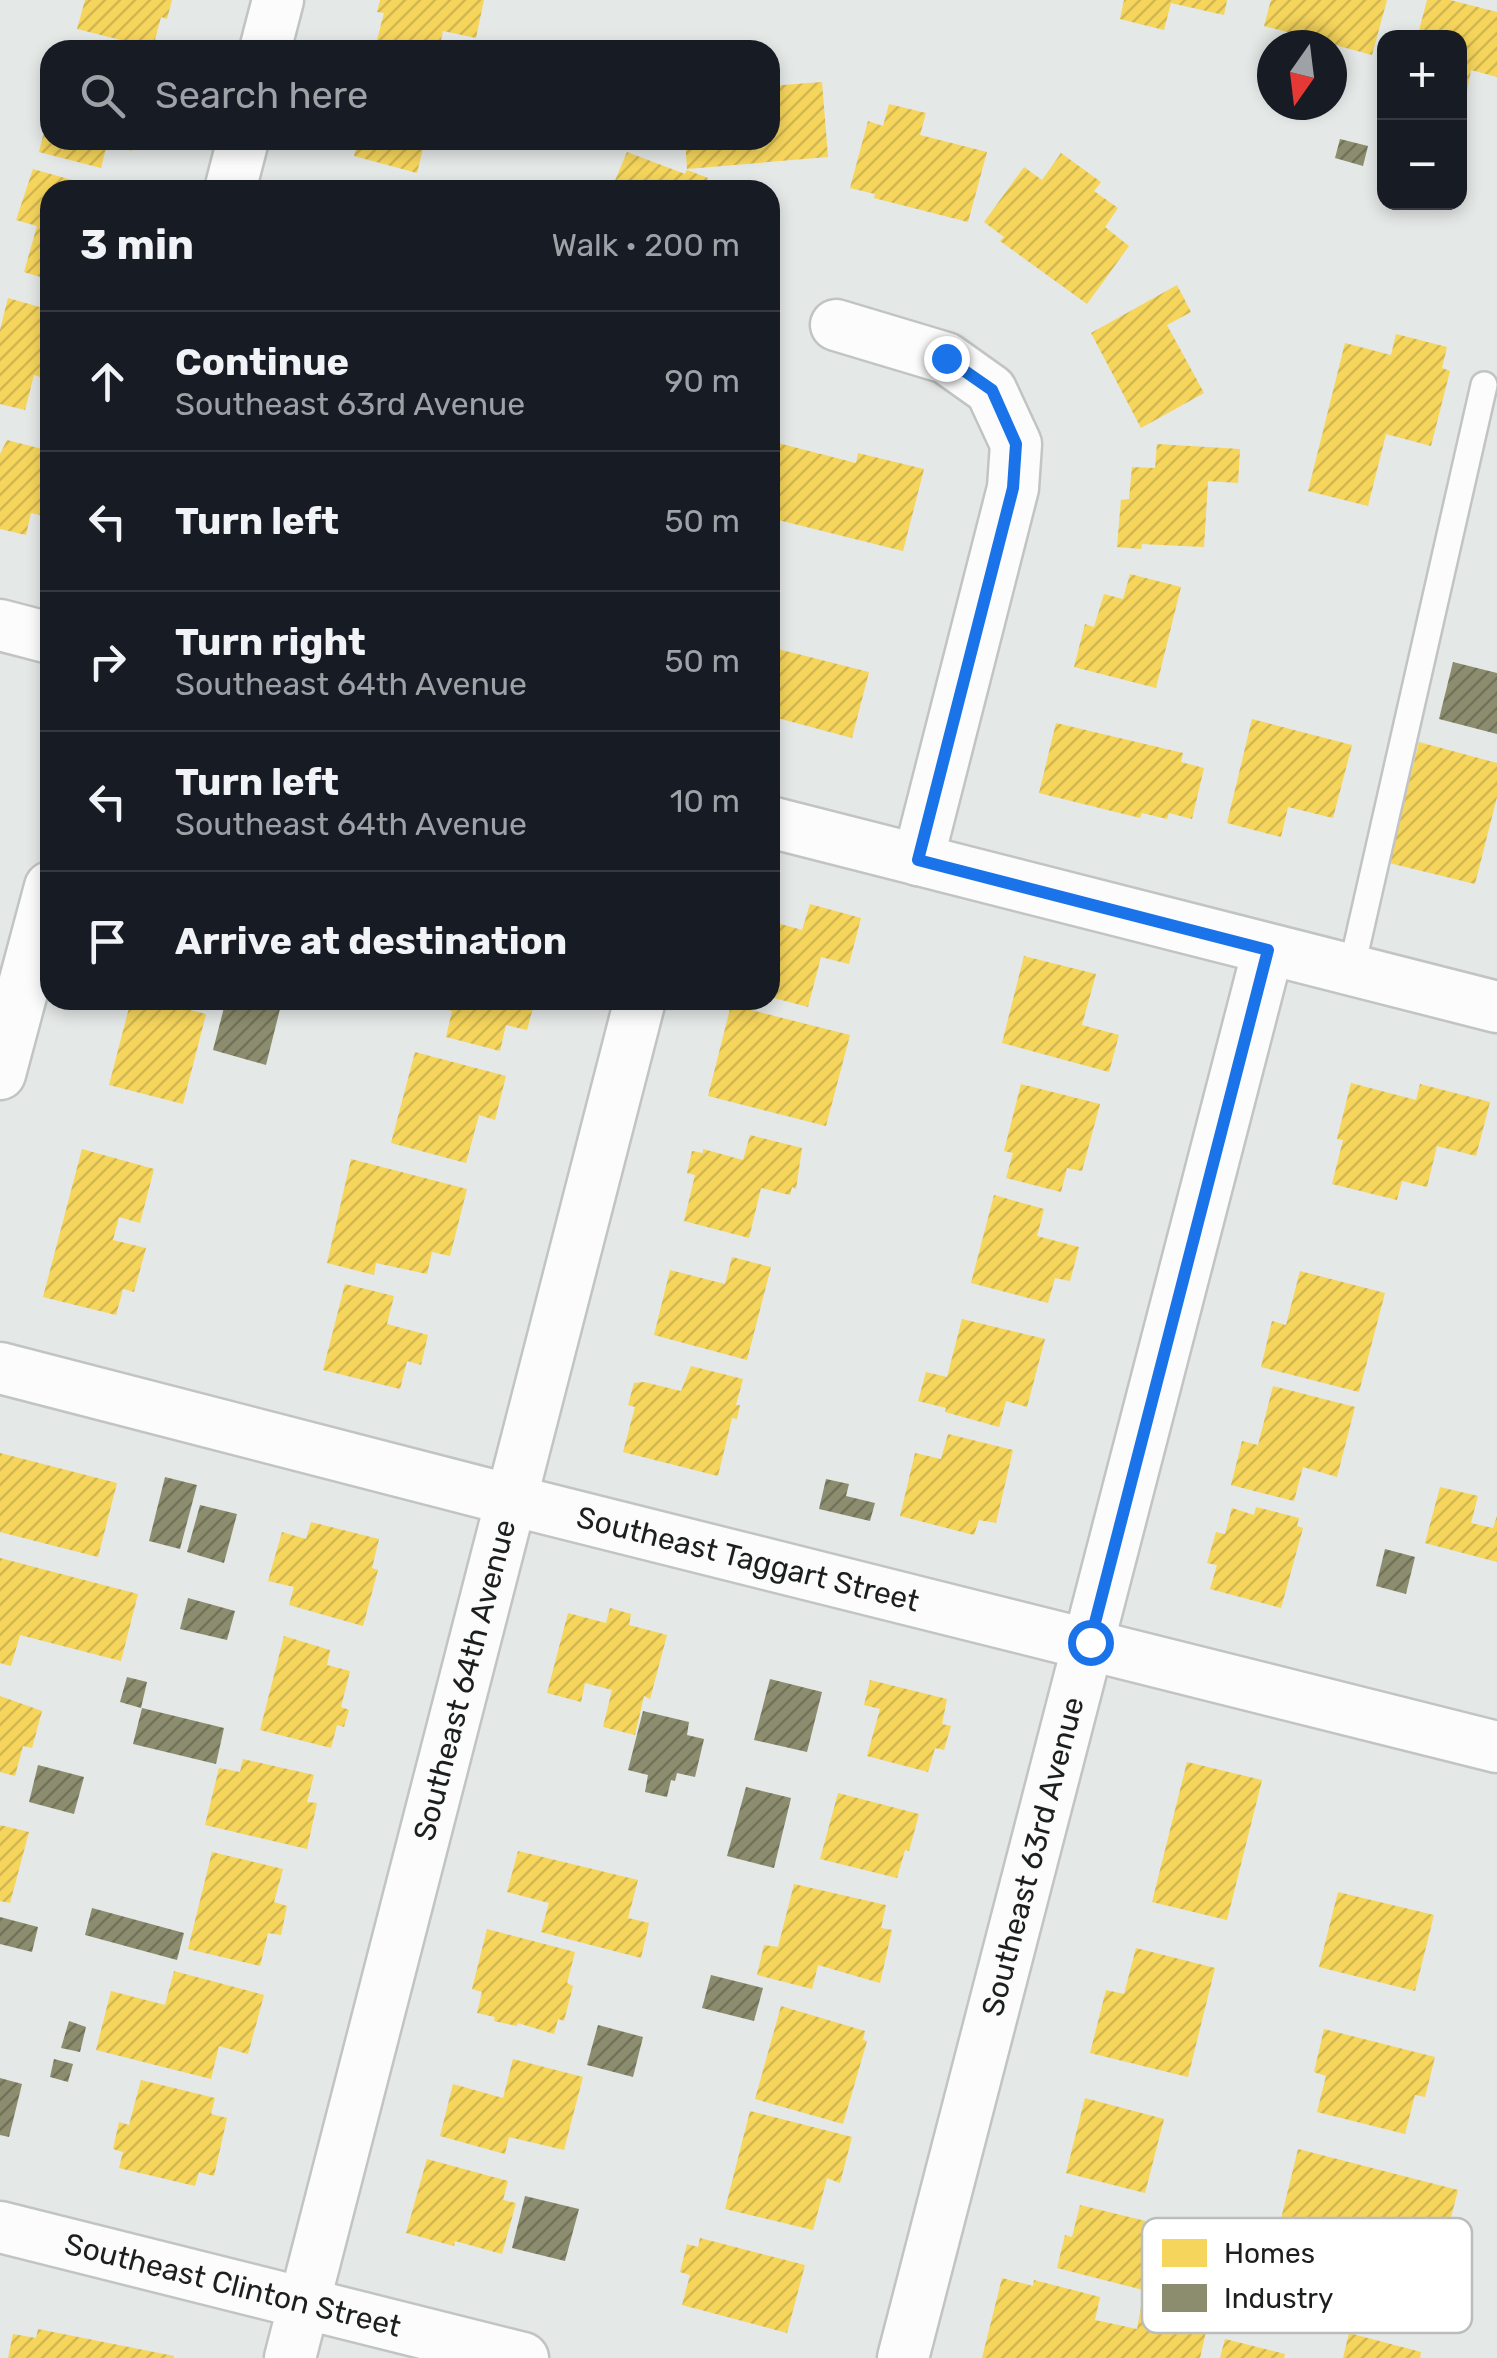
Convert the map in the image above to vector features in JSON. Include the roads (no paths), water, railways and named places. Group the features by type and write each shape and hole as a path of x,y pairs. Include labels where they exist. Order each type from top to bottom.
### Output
{"street":[{"path":"268,40 278,0"},
{"path":"232,180 240,150"},
{"path":"836,325 946,358 992,390 1016,444 1013,488 918,860"},
{"path":"0,625 40,635"},
{"path":"780,825 1497,1008"},
{"path":"0,1074 40,924"},
{"name":"Southeast 63rd Avenue","path":"903,2358 1268,950"},
{"name":"Southeast 64th Avenue","path":"290,2358 637,1010"},
{"name":"Southeast Taggart Street","path":"0,1368 1497,1747"},
{"name":"Southeast Clinton Street","path":"0,2226 523,2358"}],"lane":[{"path":"1350,971 1484,386"}]}
